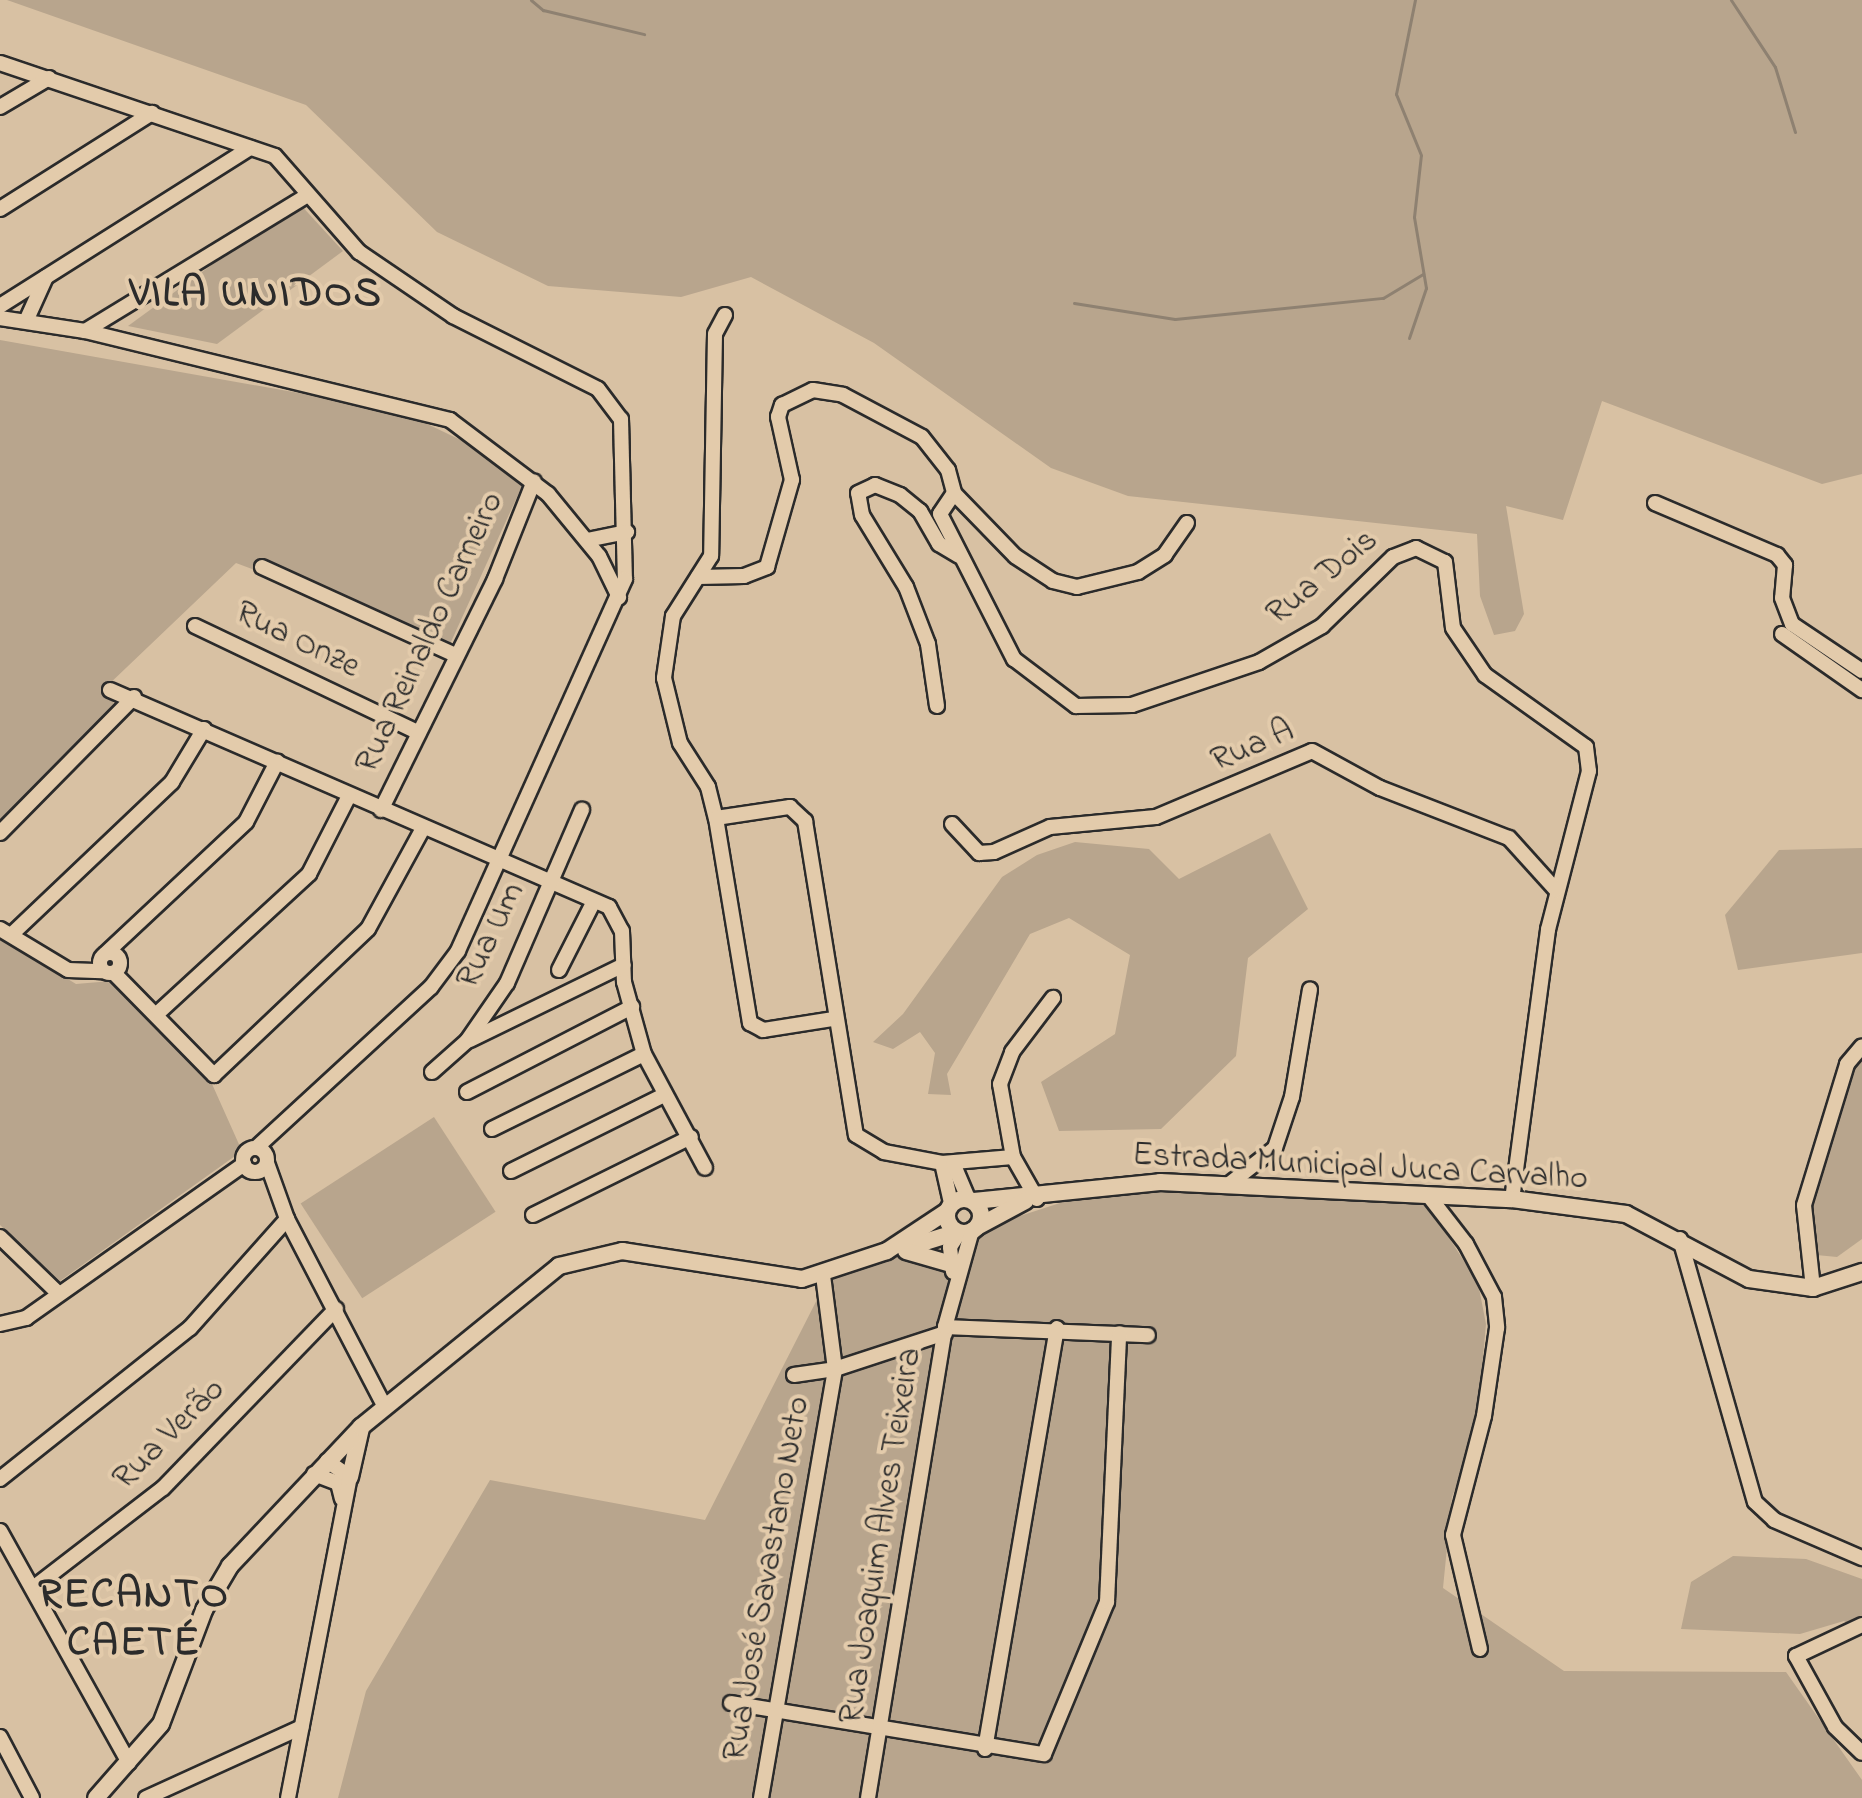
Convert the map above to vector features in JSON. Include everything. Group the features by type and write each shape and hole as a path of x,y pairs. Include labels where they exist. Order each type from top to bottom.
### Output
{"street":[{"path":"0,63 275,156 359,252 417,294 612,401 621,419 627,532 619,597 499,863 447,967 249,1168 58,1293 26,1318 0,1324"},
{"path":"16,69 20,95"},
{"path":"0,107 49,78"},
{"path":"118,134 119,102"},
{"path":"0,209 152,113"},
{"path":"214,136 219,166"},
{"path":"0,306 250,148"},
{"path":"85,331 123,311 308,195"},
{"path":"27,319 47,277"},
{"path":"116,338 123,311"},
{"path":"725,315 715,334 711,556 673,616 664,678 680,743 708,787 716,818 750,1023 763,1030 833,1019"},
{"path":"0,318 27,319 85,331 424,410 488,444 534,481 587,540 619,597"},
{"path":"698,577 744,576 767,567 792,480 778,417 782,405 813,390 843,395 922,437 948,470 949,498 992,538 1064,585 1096,586 1138,572 1165,555 1187,523"},
{"name":"Rua Reinaldo Carneiro","path":"381,810 457,656 534,481"},
{"path":"937,706 928,644 906,587 862,515 858,493 875,485 900,495 920,511 939,544 959,556"},
{"name":"Rua Dois","path":"949,498 941,521 1026,673 1058,697 1099,709 1259,662 1322,626 1393,557 1416,548 1437,555 1449,572 1453,628 1485,675 1578,735 1590,757 1556,890 1512,1199"},
{"path":"1655,503 1777,555 1785,565 1782,598 1792,624 1862,671"},
{"path":"587,540 627,532"},
{"path":"262,567 457,656"},
{"name":"Rua Onze","path":"195,626 417,732"},
{"path":"1782,634 1862,690"},
{"path":"110,690 134,697 499,863 594,901 617,914 632,1007 644,1054 705,1168"},
{"path":"0,833 134,697"},
{"path":"204,729 172,782 6,932 68,970 84,971 110,963 132,931 246,822 277,762"},
{"name":"Rua A","path":"952,824 961,841 979,853 994,852 1050,827 1156,817 1312,751 1380,788 1509,838 1556,890"},
{"path":"159,1012 309,874 349,796"},
{"path":"716,818 790,807 805,821 833,1019 856,1135 884,1152 947,1163 1013,1157"},
{"name":"Rua Um","path":"432,1072 467,1041 507,983 582,810"},
{"path":"110,963 159,1012 214,1075 368,929 423,828"},
{"path":"559,970 594,901"},
{"path":"467,1041 624,965"},
{"path":"1228,1185 1275,1148 1292,1097 1310,990"},
{"path":"1032,1199 1013,1157 1003,1119 1003,1072 1053,998"},
{"path":"467,1092 632,1007"},
{"path":"1813,1288 1804,1205 1847,1064 1862,1046"},
{"path":"492,1129 644,1054"},
{"path":"511,1171 664,1095"},
{"path":"533,1215 691,1137"},
{"path":"264,1156 246,1152 249,1168 279,1199"},
{"path":"264,1156 287,1219 385,1407"},
{"path":"947,1163 981,1216 966,1230 951,1264 955,1284"},
{"path":"947,1163 949,1208 966,1230"},
{"name":"Estrada Municipal Juca Carvalho","path":"1032,1199 1160,1182 1512,1199 1626,1214 1680,1239 1725,1272 1813,1288 1862,1272"},
{"path":"1428,1195 1485,1273 1495,1312 1482,1427 1453,1535 1480,1649"},
{"path":"894,1251 949,1208 971,1200 1032,1199"},
{"path":"96,1798 129,1763 168,1709 222,1578 314,1474 385,1407 576,1258 622,1251 784,1279 823,1275 966,1230 1032,1199"},
{"path":"0,1479 190,1328 287,1219"},
{"name":"Rua Joaquim Alves Teixeira","path":"868,1798 945,1330 966,1230"},
{"path":"0,1237 58,1293"},
{"path":"1680,1239 1755,1502 1774,1520 1862,1558"},
{"path":"894,1251 951,1264"},
{"name":"Rua José Savastano Neto","path":"761,1798 835,1369 823,1275"},
{"name":"Rua Verão","path":"33,1588 163,1488 336,1309"},
{"path":"794,1375 835,1369 945,1330 1057,1328 1148,1335"},
{"path":"985,1749 1057,1328"},
{"path":"731,1703 1035,1757 1050,1746 1107,1602 1119,1333"},
{"path":"288,1798 361,1427"},
{"path":"327,1461 350,1477"},
{"path":"314,1474 338,1483 343,1507"},
{"path":"0,1531 129,1763"},
{"path":"1862,1625 1796,1656 1835,1727 1862,1753"},
{"path":"146,1798 302,1727"},
{"path":"0,1737 32,1798"}],"shaded area":[{"path":"7,0 1862,0 1862,474 1822,484 1602,401 1563,520 1506,506 1524,614 1515,631 1494,635 1480,596 1477,534 1128,496 1051,468 874,343 751,277 681,297 548,286 437,232 306,105"},
{"path":"298,202 343,251 217,344 128,326"},
{"path":"0,340 400,411 467,443 522,486 450,644 236,563 105,688 119,713 0,823"},
{"path":"1270,833 1308,909 1248,958 1236,1056 1161,1129 1059,1131 1041,1082 1115,1034 1130,955 1069,918 1030,934 947,1074 951,1095 928,1094 935,1053 920,1032 893,1049 873,1042 903,1014 1002,877 1037,855 1075,842 1149,849 1179,879"},
{"path":"1862,848 1862,953 1738,970 1725,915 1779,850"},
{"path":"0,938 76,984 111,981 208,1075 242,1151 60,1281 0,1225"},
{"path":"1862,1047 1862,1239 1837,1257 1806,1254 1804,1205 1847,1064"},
{"path":"434,1117 496,1212 362,1298 301,1204"},
{"path":"1159,1188 1426,1202 1478,1283 1486,1324 1476,1434 1452,1497 1443,1588 1564,1671 1786,1672 1862,1780 1862,1798 338,1798 366,1691 490,1480 705,1520 828,1278 1094,1192"},
{"path":"1733,1556 1806,1559 1862,1579 1862,1633 1844,1621 1800,1634 1681,1629 1691,1582"}],"waterway":[{"path":"531,0 543,10 644,34"},
{"path":"1409,338 1426,288 1414,217 1421,155 1396,94 1415,0"},
{"path":"1731,0 1775,67 1795,132"},
{"path":"1074,303 1175,319 1383,298 1423,274"}],"district":[{"name":"VILA UNIDOS","path":"256,295"},
{"name":"RECANTO CAETÉ","path":"134,1620"}]}
